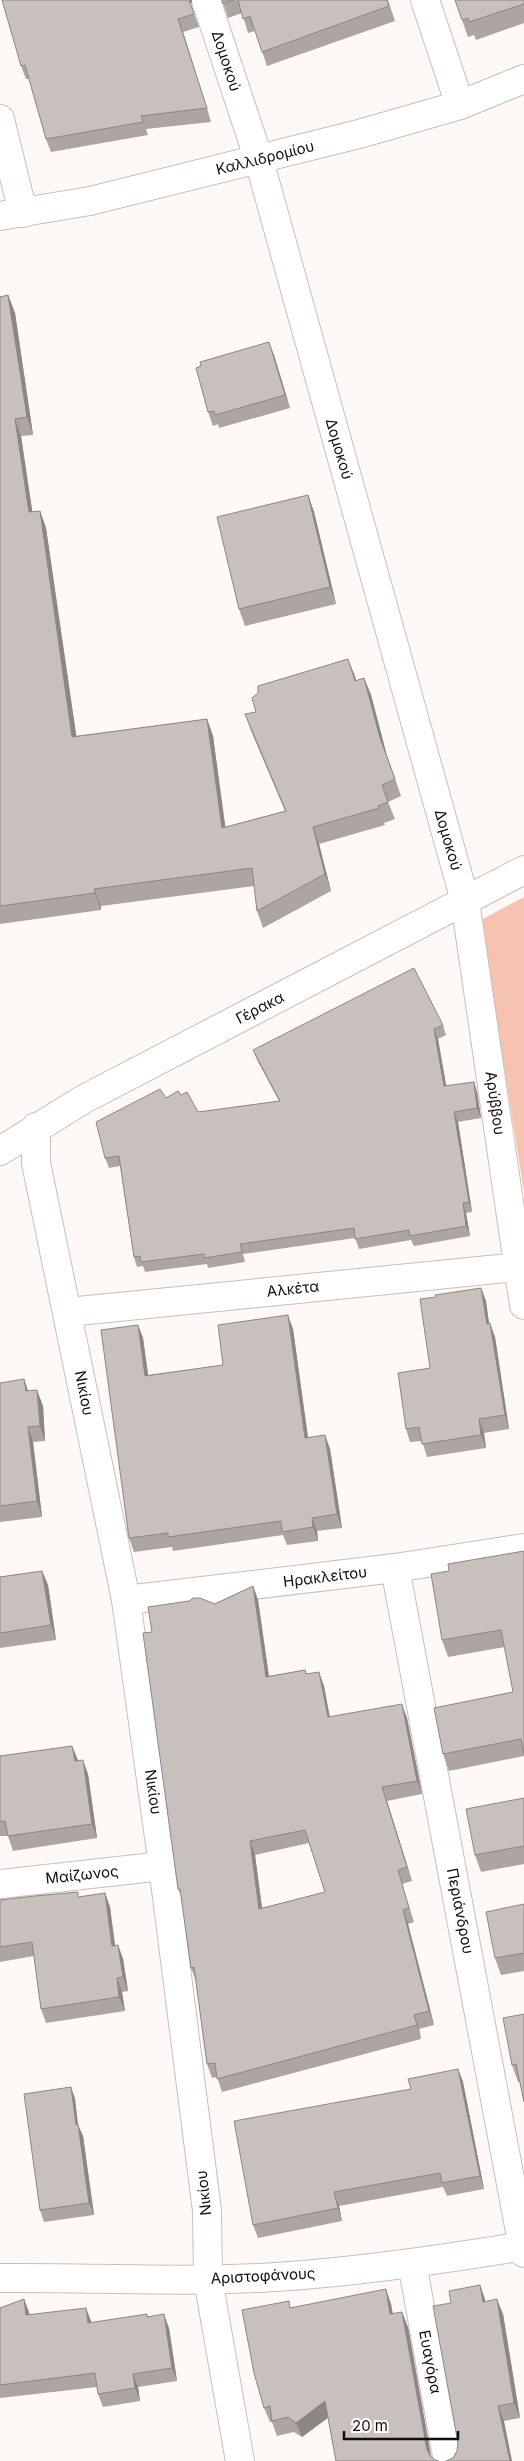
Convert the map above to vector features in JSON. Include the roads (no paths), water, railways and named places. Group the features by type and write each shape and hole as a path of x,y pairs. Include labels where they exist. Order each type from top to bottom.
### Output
{"street":[{"name":"Δομοκού","path":"206,0 259,160 465,901"},
{"path":"425,0 460,105"},
{"name":"Καλλιδρομίου","path":"12,215 99,199 384,128 460,105 524,78"},
{"path":"0,119 12,215"},
{"name":"Γέρακα","path":"0,1151 84,1099 524,870"},
{"name":"Αρύββου","path":"465,901 524,1305"},
{"name":"Νικίου","path":"36,1127 36,1163 126,1600 163,1866 207,2211 208,2280 240,2461"},
{"name":"Αλκέτα","path":"68,1312 518,1267"},
{"name":"Ηρακλείτου","path":"126,1600 395,1568 524,1548"},
{"name":"Περιάνδρου","path":"395,1568 524,2248"},
{"name":"Μαίζωνος","path":"0,1884 163,1866"},
{"name":"Αριστοφάνους","path":"0,2278 208,2280 302,2276 524,2248"},
{"name":"Ευαγόρα","path":"412,2263 448,2461"}]}
